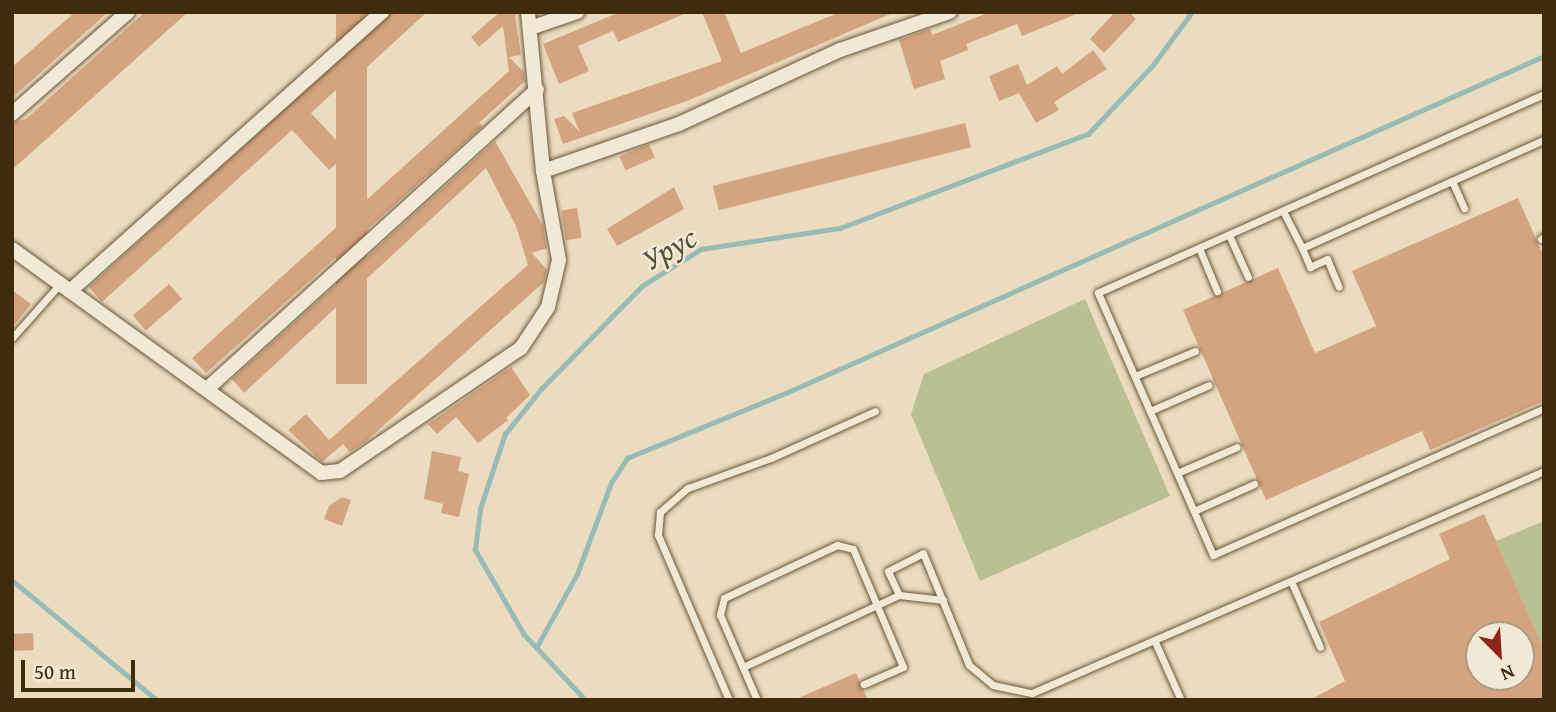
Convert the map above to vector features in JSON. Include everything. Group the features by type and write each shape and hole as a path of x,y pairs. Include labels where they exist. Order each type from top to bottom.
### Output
{"street":[{"path":"12,114 128,12"},
{"path":"65,288 382,12"},
{"path":"12,249 327,474 340,471 421,419 521,348 537,329 557,285 559,260 543,171 528,12"},
{"path":"530,28 577,12"},
{"path":"543,171 679,124 840,50 950,12"},
{"path":"208,388 537,90"}],"lane":[{"path":"1544,94 1098,293 1213,555 1544,408"},
{"path":"1302,248 1544,140"},
{"path":"1452,181 1464,208"},
{"path":"1283,211 1310,267 1327,259 1339,287"},
{"path":"1229,235 1248,277"},
{"path":"1199,248 1217,291"},
{"path":"12,338 65,288"},
{"path":"1135,376 1195,351"},
{"path":"1150,411 1209,385"},
{"path":"729,700 658,535 660,512 688,488 771,458 875,411"},
{"path":"1177,473 1237,447"},
{"path":"899,595 888,571 923,553 969,665 993,685 1032,693 1155,642 1544,471"},
{"path":"1194,511 1254,484"},
{"path":"757,700 720,615 724,598 837,545 853,549 903,667 864,684"},
{"path":"1291,581 1320,647"},
{"path":"743,667 899,595 943,600"},
{"path":"1155,642 1181,700"}],"green space":[{"path":"1085,299 1170,496 980,581 911,414 924,374"},
{"path":"1544,521 1544,649 1535,629 1535,621 1532,621 1496,541"}],"building":[{"path":"75,12 108,12 12,98 12,67"},
{"path":"145,12 188,12 12,170 12,123 26,119"},
{"path":"336,12 367,12 367,384 336,384"},
{"path":"391,12 427,12 341,91 338,88 311,113 348,153 329,170 292,130 102,302 89,287"},
{"path":"500,12 518,12 515,16 521,55 509,57 524,72 525,81 479,123 483,126 206,373 192,358 509,71 503,26 479,47 471,37"},
{"path":"620,12 689,12 618,42 613,31 578,46 589,71 559,84 543,44"},
{"path":"702,12 724,12 741,53 840,12 895,12 687,101 563,144 554,119 564,116 580,132 572,113 722,61"},
{"path":"990,12 1079,13 1022,36 1017,24 966,44 968,50 940,61 945,79 914,89 899,40 930,29 932,35"},
{"path":"1115,12 1129,12 1136,19 1104,53 1090,39"},
{"path":"1093,50 1107,69 1054,102 1059,110 1036,123 1019,93 999,101 989,76 1018,64 1027,85 1057,66 1062,74"},
{"path":"965,123 971,147 719,210 713,186"},
{"path":"495,141 543,226 547,248 532,253 547,270 544,282 365,442 350,452 343,444 322,462 288,430 306,414 329,440 528,265 516,226 486,168 244,393 232,379"},
{"path":"649,144 655,158 625,170 620,157"},
{"path":"674,187 684,209 617,246 607,229"},
{"path":"1518,198 1544,257 1544,401 1430,450 1422,431 1266,500 1183,310 1278,268 1315,353 1376,326 1352,271"},
{"path":"577,208 582,238 566,240 561,211"},
{"path":"169,284 182,299 146,331 133,315"},
{"path":"12,290 31,304 12,328"},
{"path":"511,367 530,395 506,418 508,420 478,443 456,417 437,434 428,424"},
{"path":"432,451 461,457 458,471 469,474 459,517 441,513 443,504 424,499"},
{"path":"342,497 351,500 342,526 324,519 329,506"},
{"path":"1484,514 1532,621 1465,621 1465,691 1535,691 1535,629 1544,649 1544,700 1310,700 1345,681 1319,622 1450,559 1439,534"},
{"path":"33,633 34,650 13,651 12,634"},
{"path":"856,673 868,700 794,700"}],"waterway":[{"name":"Урус","path":"585,700 524,635 475,550 480,509 505,434 541,389 642,286 701,249 840,228 1088,134 1152,66 1192,12"},
{"path":"536,648 577,574 611,483 627,458 788,392 1544,56"},
{"path":"12,580 157,700"}]}
